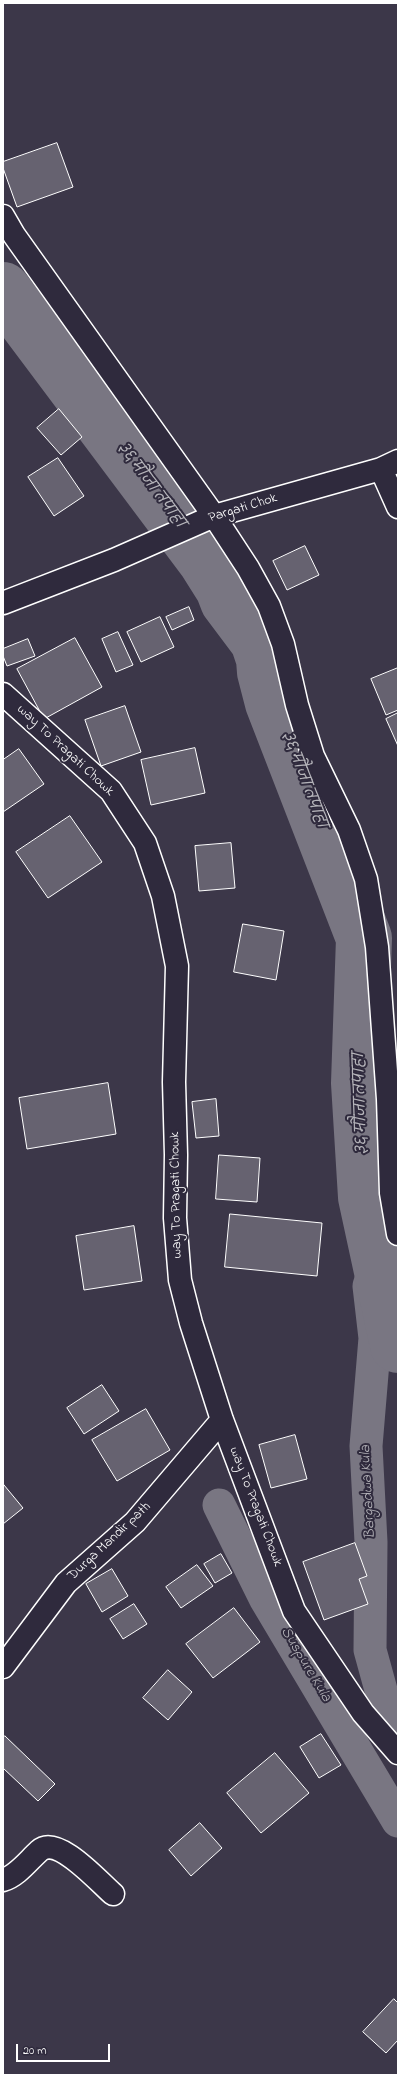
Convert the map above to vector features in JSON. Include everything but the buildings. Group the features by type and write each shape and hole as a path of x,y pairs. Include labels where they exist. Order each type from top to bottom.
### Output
{"street":[{"path":"3,216 14,235 208,518 248,568 268,606 283,644 297,705 313,756 349,830 366,879 377,947 388,1099 391,1193 398,1234"},
{"path":"389,465 398,507"},
{"name":"Pargati Chok","path":"3,602 44,588 208,518 389,465"},
{"name":"way To Pragati Chowk","path":"3,694 111,791 145,843 163,896 177,966 174,1082 176,1154 175,1218 180,1280 190,1323 222,1420 294,1611 363,1713 398,1753"},
{"name":"Durga Mandir path","path":"3,1667 66,1583 135,1522 222,1420"},
{"path":"3,1880 10,1878 41,1849 50,1847 63,1850 113,1894"}],"waterway":[{"name":"३६ मौजा तपाहा","path":"3,290 206,561 223,588 228,601 258,641 264,659 265,672 273,703 364,938 359,1083 366,1197 398,1345"},
{"name":"Bargadwa Kula","path":"379,1254 369,1286 375,1338 366,1446 371,1542 370,1650 387,1712 398,1726"},
{"name":"Suspure Kula","path":"219,1505 265,1598 398,1821"}]}
